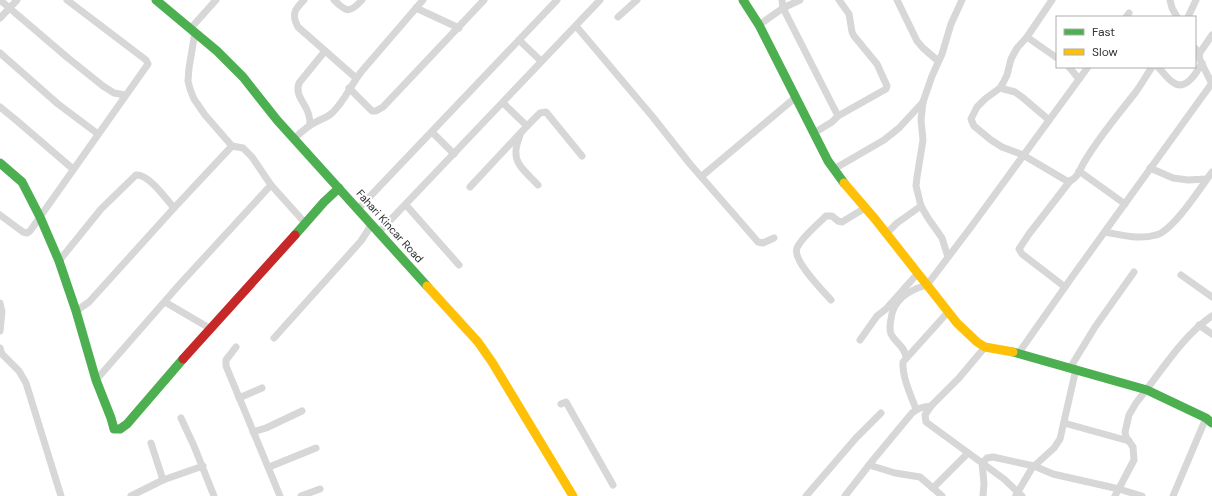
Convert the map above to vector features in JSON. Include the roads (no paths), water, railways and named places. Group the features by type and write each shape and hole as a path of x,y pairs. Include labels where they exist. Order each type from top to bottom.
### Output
{"street":[{"path":"0,0 103,86 114,93 125,95"},
{"path":"0,18 17,0"},
{"path":"0,215 18,230 25,233 30,231 148,64 146,60 67,0"},
{"name":"Fahari Kincar Road","path":"156,0 217,50 243,77 277,120 478,342 492,362 573,496"},
{"path":"216,0 193,31 188,81 194,99 206,116 232,146 243,148 252,157 271,185 306,224"},
{"path":"304,0 295,10 294,19 298,27 356,78"},
{"path":"334,0 342,8 348,10 354,8 362,0"},
{"path":"294,139 305,128 328,117 332,113 339,105 356,78 423,0"},
{"path":"349,88 372,111 376,111 383,107 484,0"},
{"path":"358,209 557,0"},
{"path":"379,232 600,0"},
{"path":"618,17 637,0"},
{"path":"743,0 759,25 828,161 957,323 978,342 985,347 1018,354 1147,390 1209,420 1173,496"},
{"path":"782,0 783,8 838,116"},
{"path":"759,25 783,8 800,0"},
{"path":"814,133 832,122 838,116 884,91 887,86 877,64 854,36 849,14 839,0"},
{"path":"897,0 917,41 938,61"},
{"path":"948,256 942,238 921,206 916,186 923,140 921,120 923,102 951,24 962,0"},
{"path":"1052,0 1027,38 1017,48 1011,59 1007,75 1000,88 977,107 971,119 976,129 1002,147 1023,155 1067,181 1070,181"},
{"path":"1170,0 1176,16"},
{"path":"1188,16 1196,0"},
{"path":"416,8 459,28"},
{"path":"576,26 652,116 690,164 758,242 763,244 774,238"},
{"path":"1018,354 1124,204 1212,84 1197,51 1212,35"},
{"path":"1027,38 1056,57"},
{"path":"519,40 541,61"},
{"path":"310,125 309,115 299,96 297,87 325,51"},
{"path":"0,53 58,104 98,134"},
{"path":"1159,68 1176,85 1181,85 1192,78 1202,63"},
{"path":"1070,68 1079,79"},
{"path":"906,357 904,350 891,333 890,327 892,311 896,302 905,294 927,284 1087,68"},
{"path":"1065,287 1022,254 1020,249 1029,234 1079,171 1151,68"},
{"path":"1000,88 1015,92 1022,96 1049,120"},
{"path":"702,176 796,98"},
{"path":"834,169 884,140 899,128 923,102"},
{"path":"503,103 527,126"},
{"path":"0,107 73,169"},
{"path":"470,187 527,126 540,114 546,112 582,156"},
{"path":"432,132 454,154"},
{"path":"520,135 515,152 517,159 520,166 538,185"},
{"path":"76,311 89,302 232,146"},
{"path":"0,163 22,182 40,217 59,261 76,311 96,380 111,418 114,430 120,429 132,418 324,202 339,188"},
{"path":"1150,168 1174,178 1188,180 1206,179"},
{"path":"1079,171 1124,204"},
{"path":"1104,232 1135,237 1148,237 1163,233 1171,226 1212,172"},
{"path":"59,261 101,209 136,175 141,175 147,178 174,208"},
{"path":"96,380 271,185"},
{"path":"406,205 459,265"},
{"path":"886,234 897,223 921,206"},
{"path":"832,300 802,265 797,256 796,250 799,243 826,216 832,216 838,221 842,222 865,208"},
{"path":"274,338 361,241 372,224"},
{"path":"985,347 959,378 931,406 925,415 926,422 1004,479 1018,495 1027,475 1034,466 1054,448 1060,439 1073,369 1096,327 1134,272"},
{"path":"860,340 875,319 886,309 918,273"},
{"path":"1181,275 1212,297"},
{"path":"165,302 211,329"},
{"path":"0,303 2,312 0,331"},
{"path":"916,409 903,368 903,362 948,312"},
{"path":"1116,496 1134,460 1133,447 1126,437 1125,432 1129,415 1136,403 1188,336 1199,325 1212,316"},
{"path":"1199,325 1212,334"},
{"path":"236,347 226,360 226,366 280,496"},
{"path":"0,348 2,354 19,371 26,383 62,496"},
{"path":"239,398 262,388"},
{"path":"561,404 566,402 613,485"},
{"path":"846,496 869,465 912,413 916,409 931,406"},
{"path":"253,432 266,428 302,411"},
{"path":"806,496 856,438 881,413"},
{"path":"181,418 214,496"},
{"path":"1064,423 1129,441"},
{"path":"151,443 163,480"},
{"path":"269,467 316,448"},
{"path":"933,488 968,453"},
{"path":"982,463 987,458 993,457 1034,466 1053,474 1119,489 1142,496"},
{"path":"982,463 984,483 983,496"},
{"path":"869,465 920,477 942,496"},
{"path":"131,496 163,480 202,466"},
{"path":"301,496 320,489"}]}
